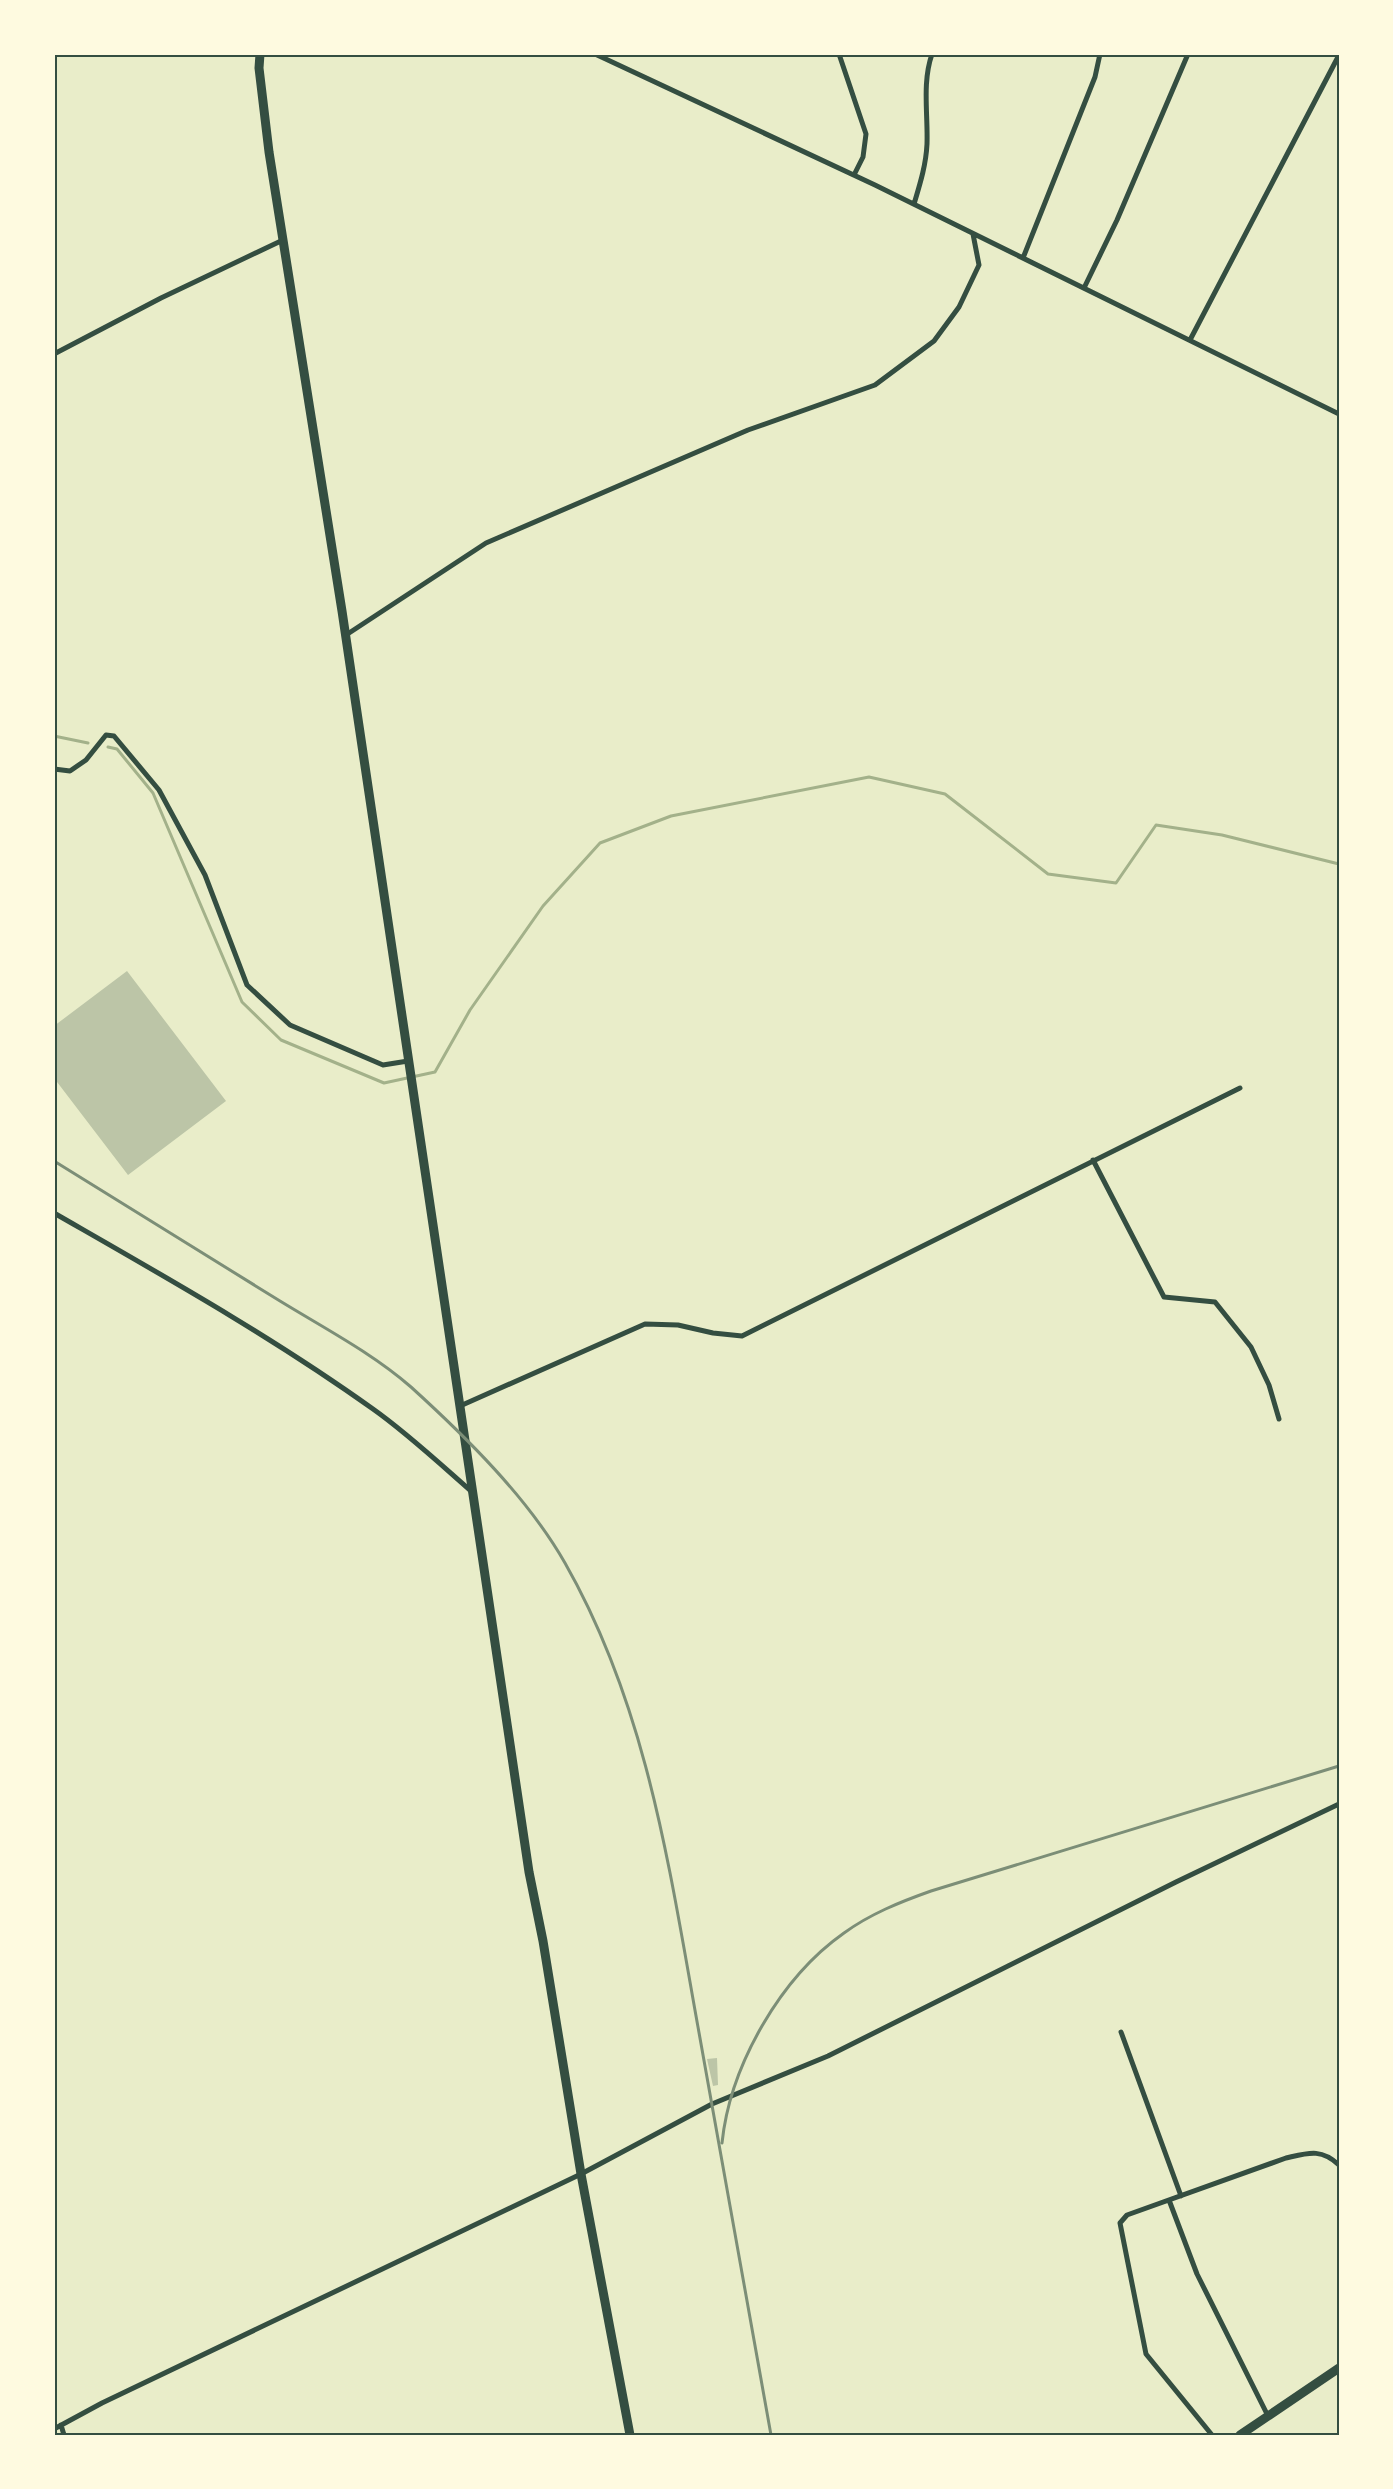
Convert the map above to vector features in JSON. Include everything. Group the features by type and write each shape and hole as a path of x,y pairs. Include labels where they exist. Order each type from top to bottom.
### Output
{"highway":[{"path":"260,54 268,152 345,635 529,1872 543,1941 581,2174 630,2435"},
{"path":"1240,2435 1339,2368"}],"street":[{"path":"595,54 914,204 1339,414"},
{"path":"839,54 866,134 863,157 854,175"},
{"path":"914,204 925,164 927,115 925,86 932,54"},
{"path":"1023,258 1095,77 1100,54"},
{"path":"1084,288 1188,54"},
{"path":"1190,340 1339,55"},
{"path":"345,635 486,543 748,430 875,385 934,340 959,307 979,265 973,234"},
{"path":"54,354 161,298 283,240"},
{"path":"54,769 70,771 86,760 106,735 114,736 159,790 205,875 248,985 290,1025 383,1065 408,1061"},
{"path":"460,1406 645,1324 678,1325 713,1333 742,1336 1240,1088"},
{"path":"1093,1160 1164,1297 1215,1302 1251,1347 1269,1385 1279,1419"},
{"path":"54,1213 161,1274 314,1368 375,1410 472,1492"},
{"path":"54,2428 581,2174 712,2104 828,2056 1176,1882 1339,1804"},
{"path":"1121,2031 1181,2196"},
{"path":"1212,2435 1146,2354 1120,2223 1127,2215 1286,2158 1309,2153 1328,2155 1339,2165"},
{"path":"1169,2200 1197,2274 1268,2416"},
{"path":"61,2425 64,2435"}],"building":[{"path":"127,971 226,1101 128,1175 54,1078 54,1026"},
{"path":"717,2058 718,2085 713,2086 707,2059"}],"waterway":[{"path":"54,736 88,743"},
{"path":"108,747 117,749 153,793 242,1002 281,1040 384,1083 435,1072 470,1010 543,906 600,843 671,816 869,777 945,794 1048,874 1116,883 1156,825 1222,835 1339,864"}],"railway":[{"path":"54,1161 347,1341 396,1375 453,1426 495,1469 533,1515 565,1563 593,1618 616,1674 635,1731 665,1847 771,2435"},
{"path":"722,2143 735,2084 762,2026 779,1999 799,1974 821,1952 854,1926 886,1909 931,1891 1339,1766"}]}
